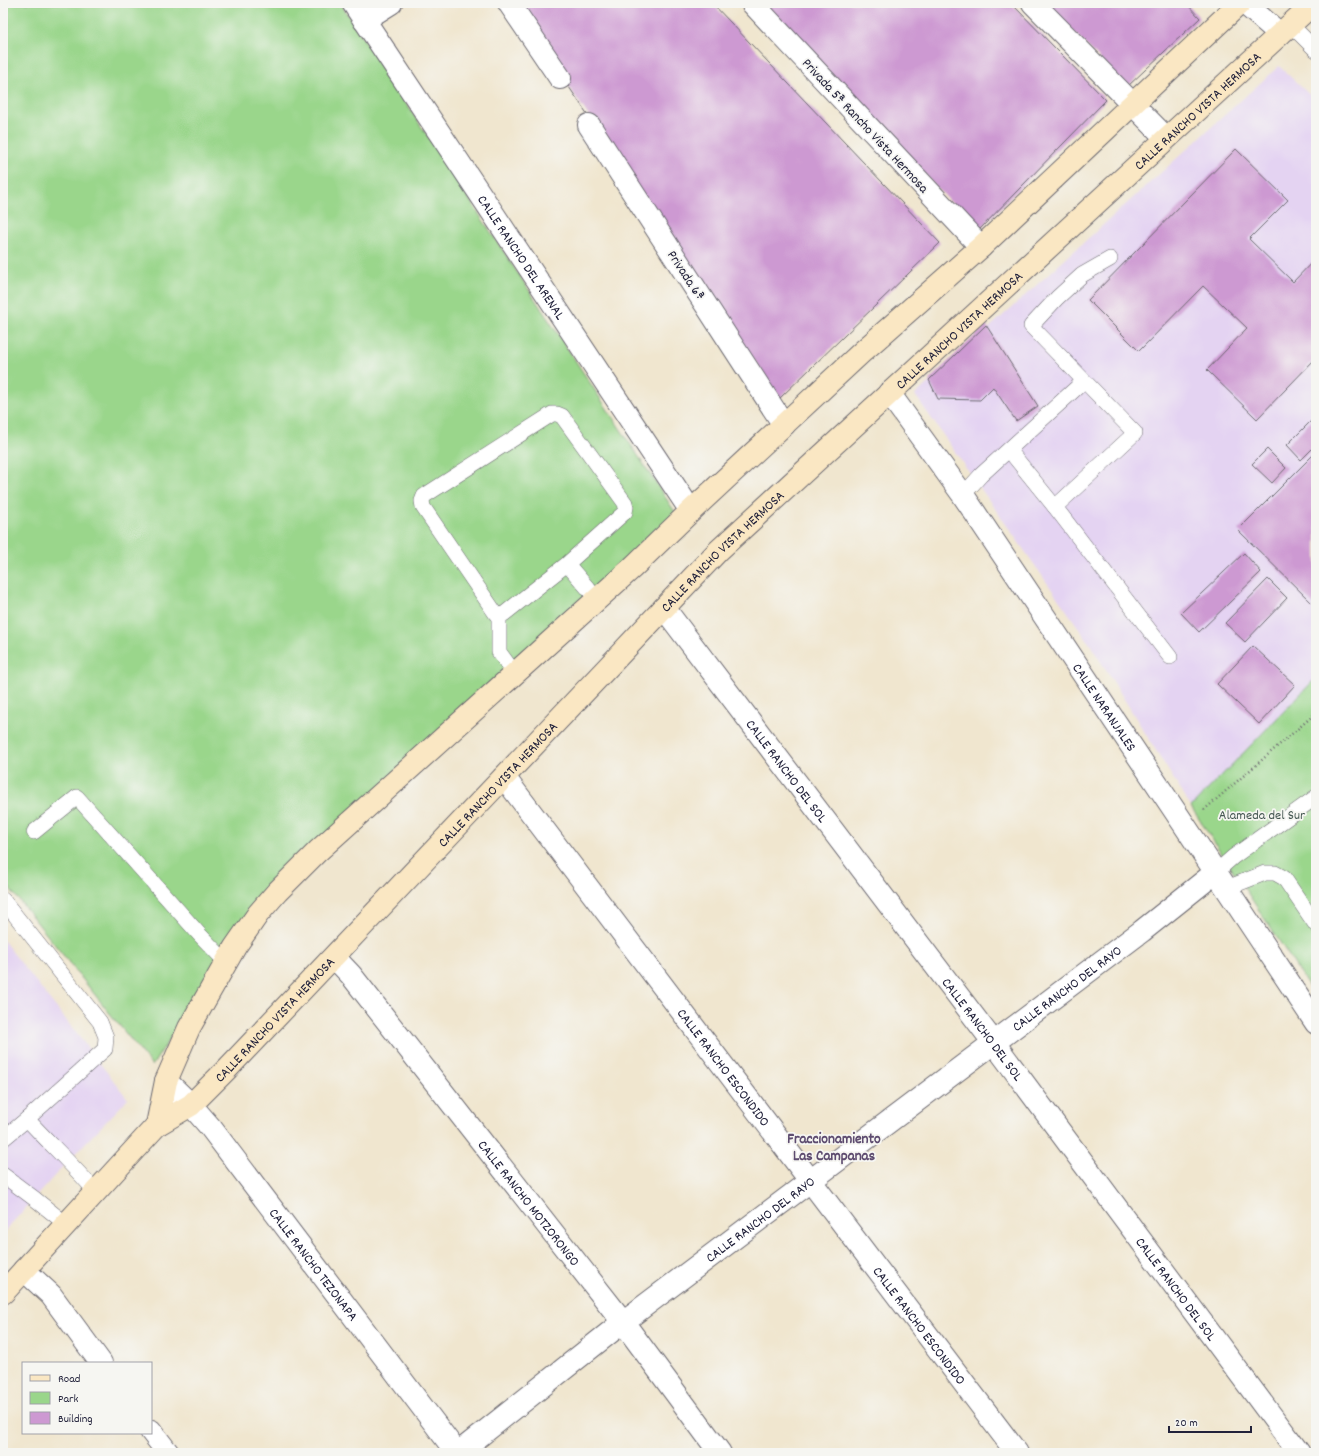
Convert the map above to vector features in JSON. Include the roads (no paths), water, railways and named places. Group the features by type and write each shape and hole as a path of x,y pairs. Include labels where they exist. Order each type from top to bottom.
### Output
{"street":[{"path":"359,12 391,3"},
{"path":"509,3 560,78"},
{"name":"Privada 5ª Rancho Vista Hermosa","path":"752,3 981,247"},
{"path":"1033,3 1166,138"},
{"path":"157,1125 166,1081 190,1028 226,962 235,946 258,914 297,871 632,568 862,352 981,247 1240,3"},
{"path":"1244,3 1285,29"},
{"name":"CALLE RANCHO VISTA HERMOSA","path":"3,1293 157,1125 191,1105 227,1069 718,551 1314,3"},
{"name":"CALLE RANCHO DEL ARENAL","path":"359,12 691,511"},
{"name":"Privada 6ª","path":"589,125 784,425"},
{"name":"CALLE NARANJALES","path":"889,393 963,495 1186,826 1316,1023"},
{"name":"CALLE RANCHO DEL SOL","path":"664,608 994,1043 1299,1453"},
{"name":"CALLE RANCHO ESCONDIDO","path":"504,777 1017,1453"},
{"name":"CALLE RANCHO DEL RAYO","path":"457,1453 623,1322 1142,931 1222,880"},
{"name":"CALLE RANCHO MOTZORONGO","path":"334,957 351,975 623,1322 720,1453"},
{"name":"CALLE RANCHO TEZONAPA","path":"166,1081 191,1105 211,1128 457,1453"},
{"path":"24,1270 51,1295 100,1362"},
{"path":"152,1431 168,1453"}],"lane":[{"path":"1285,29 1316,50"},
{"path":"1055,507 1135,433 1031,326 1082,275 1110,259"},
{"path":"963,495 981,475 1084,381"},
{"path":"552,414 557,414 562,416 625,503 625,512 567,564 504,614 499,615 496,614 427,513 423,507 422,501 424,496 453,477 552,414"},
{"path":"1009,450 1170,656"},
{"path":"567,564 597,599"},
{"path":"499,615 499,652 515,674"},
{"path":"1222,880 1233,858 1316,797"},
{"path":"34,832 77,798 226,962"},
{"path":"1222,880 1265,873 1275,873 1284,878 1316,925"},
{"path":"3,900 100,1022 106,1037 105,1049 28,1119 3,1139"},
{"path":"28,1119 62,1156 70,1162 96,1192"},
{"path":"3,1175 35,1198 66,1224"}],"district":[{"name":"Fraccionamiento Las Campanas","path":"834,1146"}],"park label":[{"name":"Alameda del Sur","path":"1262,814"}]}
